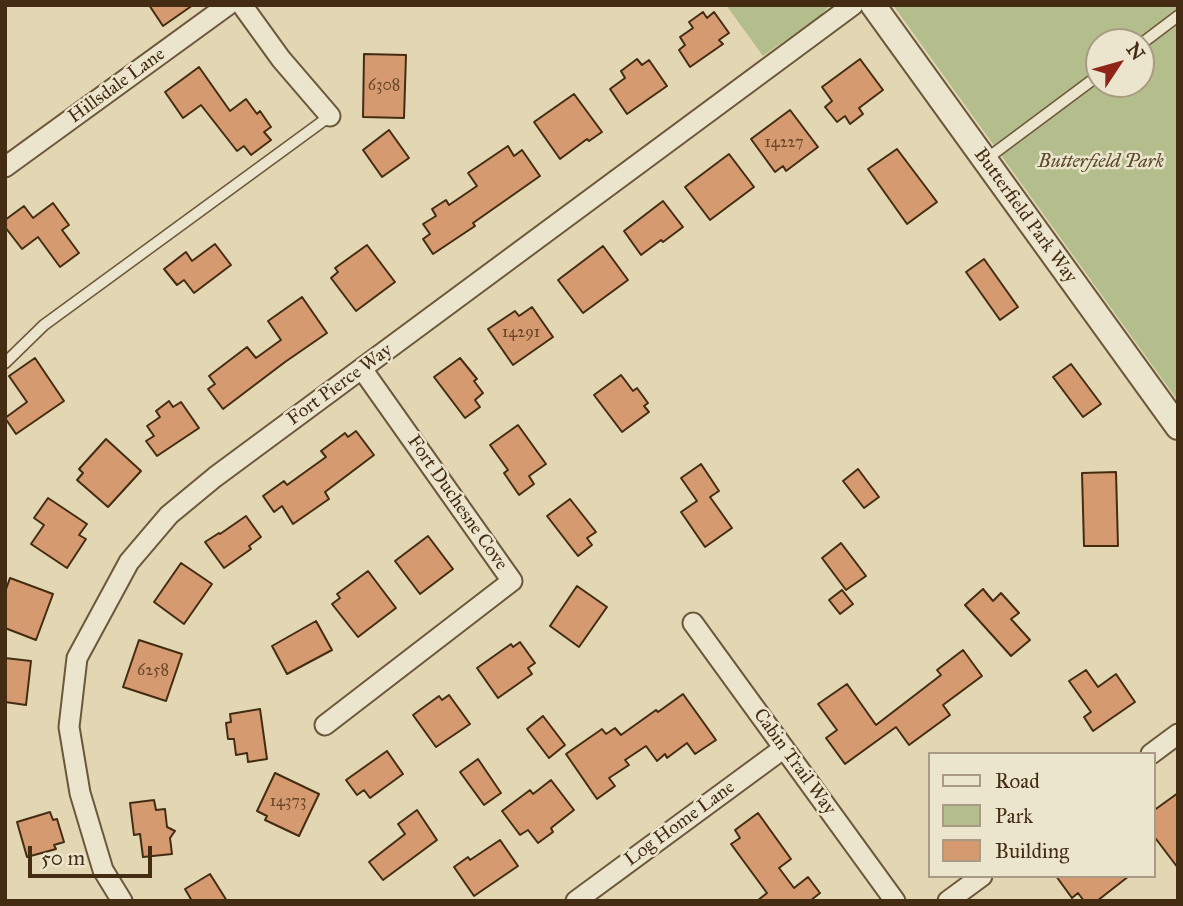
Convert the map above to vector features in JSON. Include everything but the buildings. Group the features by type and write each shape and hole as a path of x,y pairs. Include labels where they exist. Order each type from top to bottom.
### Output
{"street":[{"name":"Hillsdale Lane","path":"5,167 228,5"},
{"path":"242,5 281,59 330,116"},
{"name":"Fort Pierce Way","path":"122,901 103,870 80,793 69,727 77,659 129,562 169,515 215,477 852,5"},
{"name":"Butterfield Park Way","path":"873,5 1178,427"},
{"name":"Fort Duchesne Cove","path":"325,724 512,581 362,369"},
{"name":"Cabin Trail Way","path":"693,623 895,901"},
{"path":"1153,752 1178,734"},
{"name":"Log Home Lane","path":"576,901 784,748"},
{"path":"948,901 979,878"}],"lane":[{"path":"1155,33 1178,16"},
{"path":"985,160 1085,85"},
{"path":"5,363 44,325 330,116"}],"green space":[{"path":"726,5 830,5 821,15 763,56"},
{"name":"Butterfield Park","path":"893,5 1178,5 1178,401"}]}
